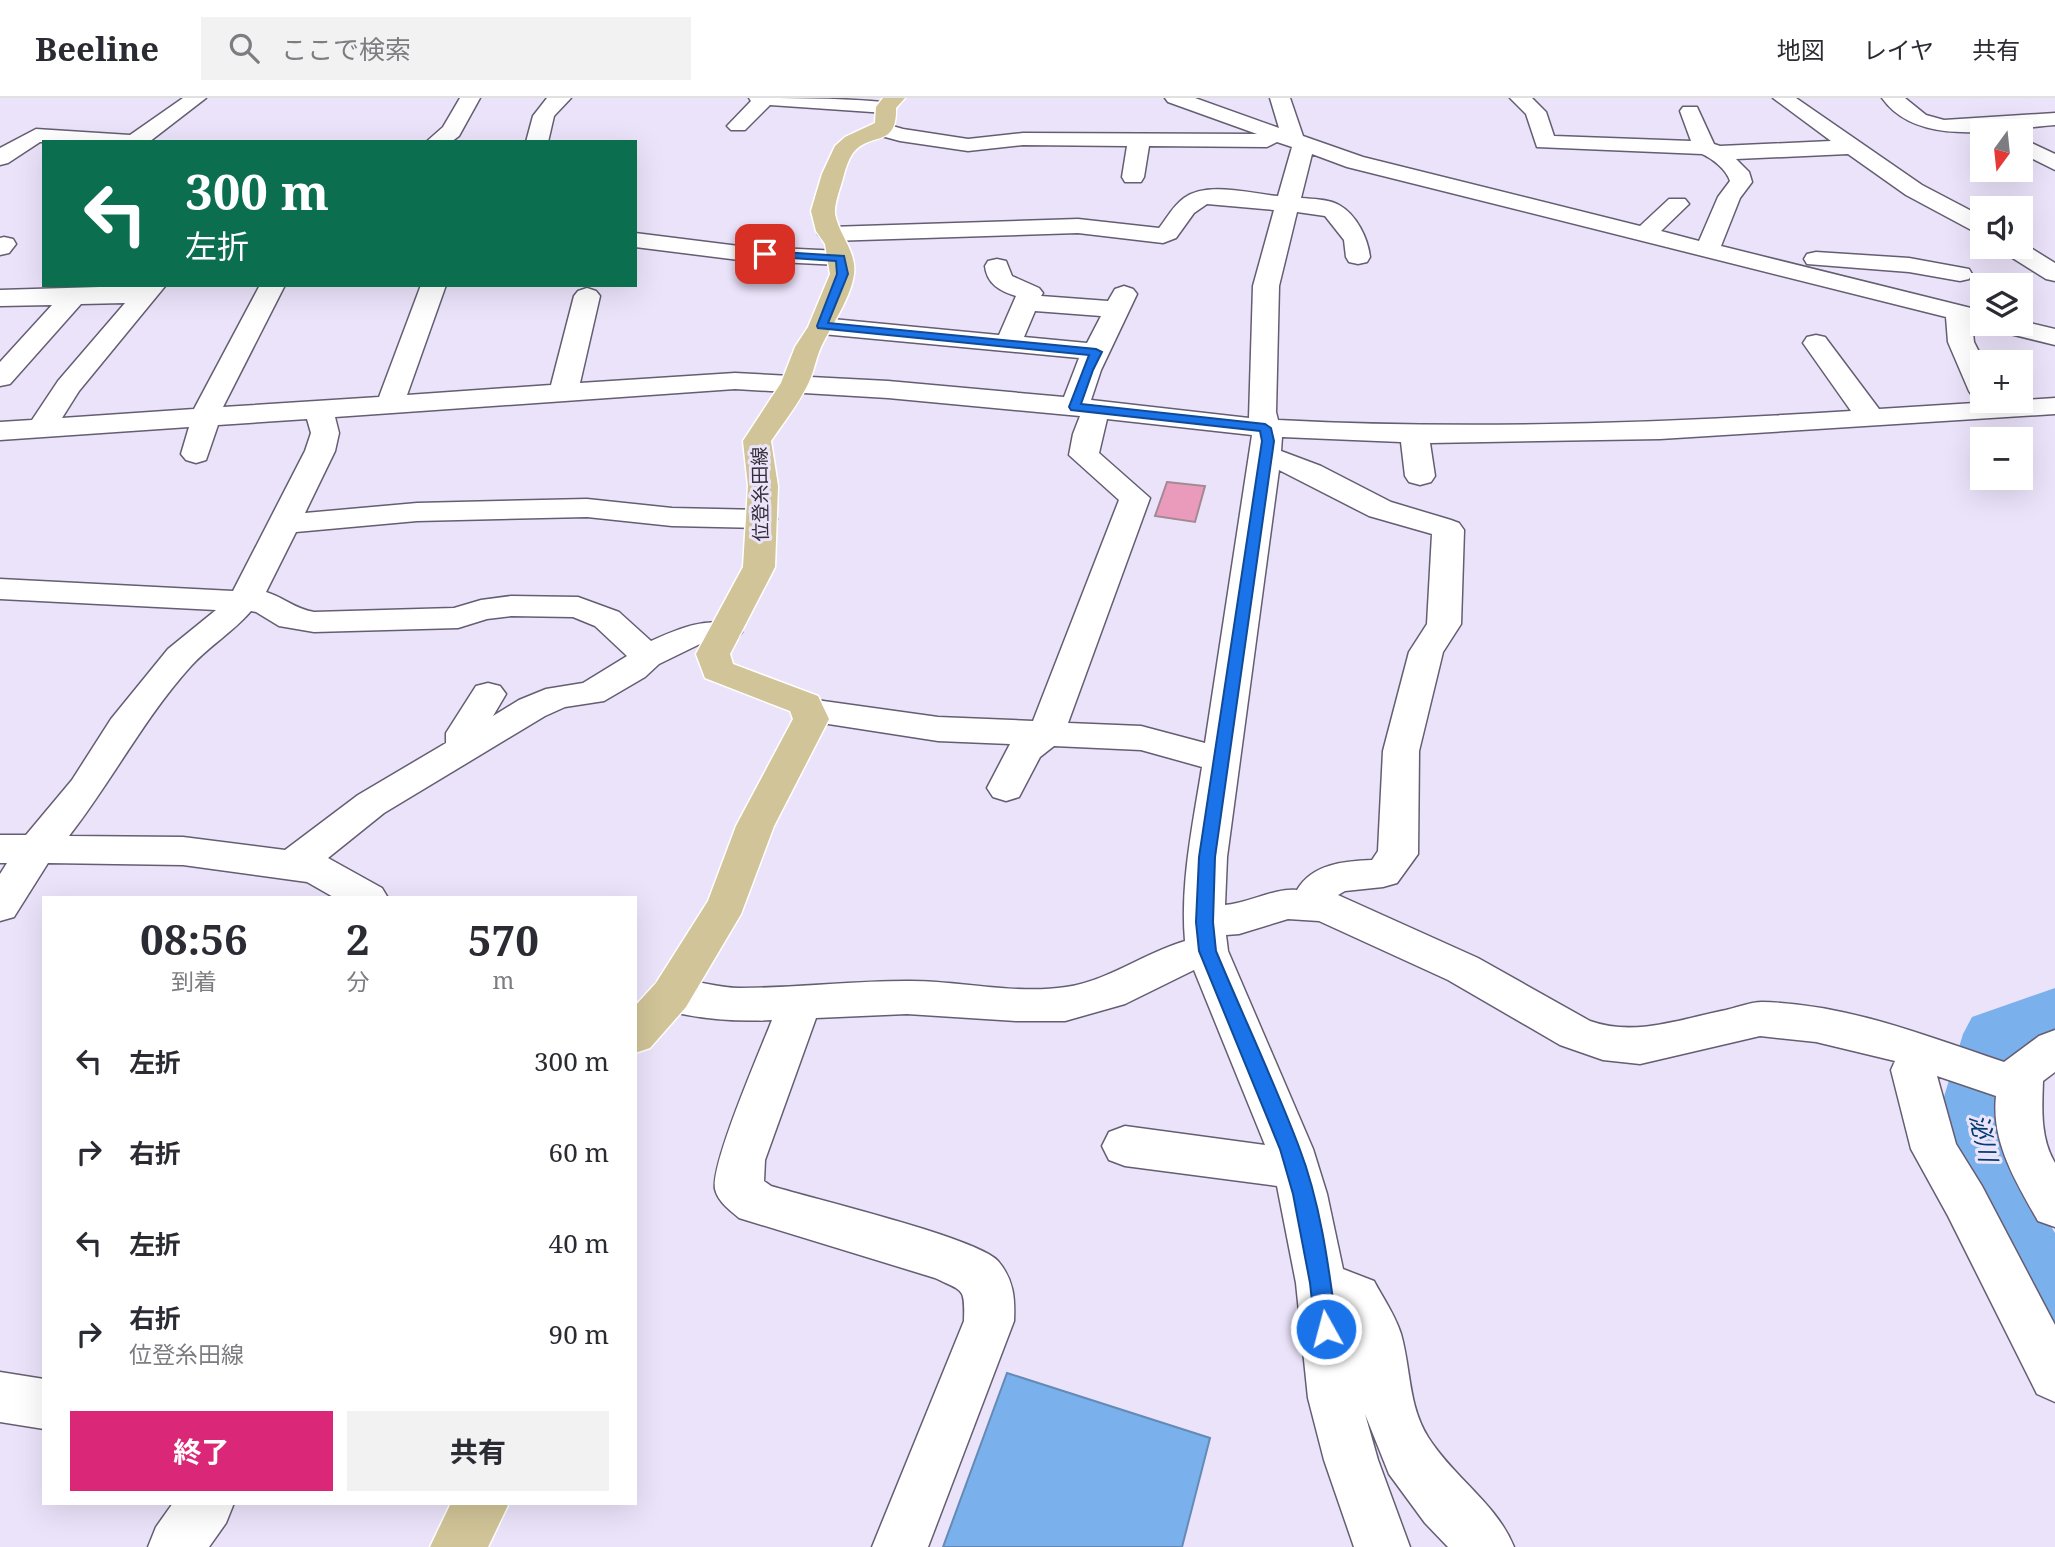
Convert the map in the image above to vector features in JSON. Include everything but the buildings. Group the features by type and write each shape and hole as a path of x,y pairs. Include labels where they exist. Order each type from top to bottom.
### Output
{"main road":[{"path":"840,258 823,211 833,174 848,147 888,111"},
{"name":"位登糸田線","path":"809,710 805,704 717,670 713,654 759,566 763,486 757,441 795,383 808,347 822,326 842,274 840,258"},
{"path":"637,1034 670,995 727,904 755,826 811,719 809,710"},
{"path":"458,1547 480,1505"}],"street":[{"path":"138,140 196,98"},
{"path":"440,140 451,131 470,98"},
{"path":"537,140 538,129 547,107 561,98"},
{"path":"1175,98 1355,162 1970,316 1961,342 1970,362"},
{"path":"1280,98 1297,142 1287,205 1266,286 1262,412 1265,442 1207,857 1206,936 1296,1169 1321,1283 1334,1398 1382,1547"},
{"path":"1520,98 1536,112 1545,142 1711,150 1852,147"},
{"path":"1783,98 1914,190 1970,220"},
{"path":"1892,98 1919,120 1927,123 1944,127 1970,127"},
{"path":"738,126 762,99 888,111 900,135 968,145 1023,139 1082,151 1139,141 1360,142"},
{"path":"2008,106 2026,119"},
{"path":"1690,111 1711,150 1738,172 1741,183 1729,197 1707,250"},
{"path":"2034,121 2055,119"},
{"path":"0,158 36,135 107,140"},
{"path":"1133,177 1139,141"},
{"path":"848,147 916,155"},
{"path":"2034,151 2055,163"},
{"path":"0,164 24,165"},
{"path":"830,234 1067,226 1163,236 1191,203 1200,197 1322,207 1333,211 1356,239 1358,257"},
{"path":"1644,234 1677,204"},
{"path":"637,240 739,253 840,258"},
{"path":"1752,261 1760,257 1852,261 1909,265 1960,274"},
{"path":"2031,259 2055,274"},
{"path":"997,266 997,276 1003,282 1030,293 1008,344"},
{"path":"196,454 208,410 272,287"},
{"path":"390,404 433,287"},
{"path":"42,427 68,387 150,290"},
{"path":"0,298 73,297 150,290"},
{"path":"571,393 566,384 587,296"},
{"path":"0,378 73,297"},
{"path":"1006,788 1025,750 1046,734 1135,498 1084,455 1087,434 1087,370 1121,302 1025,303"},
{"path":"822,326 1096,352"},
{"path":"2033,332 2055,337"},
{"path":"1816,343 1870,417"},
{"path":"571,393 589,348"},
{"path":"0,431 735,382 795,383 1086,408 1265,442 1414,433 1509,436 1606,433 1870,417 1970,405"},
{"path":"2033,405 2055,406"},
{"path":"0,906 19,849 85,789 124,727 180,657 230,615 254,587 320,451 325,433 321,420 322,409"},
{"path":"1414,433 1420,476"},
{"path":"1265,442 1289,462 1382,510 1436,524 1448,530 1444,624 1426,652 1401,751 1398,854 1383,873 1333,877 1314,891 1310,905"},
{"path":"286,524 417,512 587,508 672,517 762,519"},
{"path":"0,589 264,602 291,620 314,622 458,618 481,610 511,606 578,607 607,619 648,656"},
{"path":"293,865 371,804 532,708 559,697 592,693 633,669 648,656 696,633 725,632"},
{"path":"464,748 464,733 488,694"},
{"path":"809,710 938,729 1141,738 1222,760"},
{"path":"19,849 183,851 293,865 316,869 364,896"},
{"path":"670,995 737,1005 907,997 1016,1004 1065,1004 1110,992 1179,959 1206,936 1239,919 1287,904 1310,905 1325,906 1463,970 1575,1033 1602,1043 1640,1046 1760,1019 1815,1025 1866,1035 1931,1054 2015,1084"},
{"path":"797,1002 794,1018 742,1160 739,1189 756,1203 946,1259 979,1275 990,1292 989,1321 900,1547"},
{"path":"2055,1048 2021,1072 2015,1084 2017,1111 2028,1160 2055,1206"},
{"path":"1931,1054 1913,1070 1934,1149 1965,1201 2055,1377"},
{"path":"1125,1146 1296,1169"},
{"path":"1321,1283 1356,1297 1374,1334 1384,1395 1408,1455 1445,1503 1486,1547"},
{"path":"0,1397 42,1404"},
{"path":"176,1547 204,1505"}],"water":[{"path":"1007,1373 1210,1438 1182,1547 943,1547"}],"waterway":[{"name":"泌川","path":"2055,1011 1993,1034 1974,1100 1996,1196 2055,1293"}],"route":[{"path":"765,254 840,258 842,274 822,326 1096,352 1075,407 1265,428 1268,441 1207,857 1204,922 1207,951 1290,1149 1303,1194 1321,1283 1326,1329"}]}
